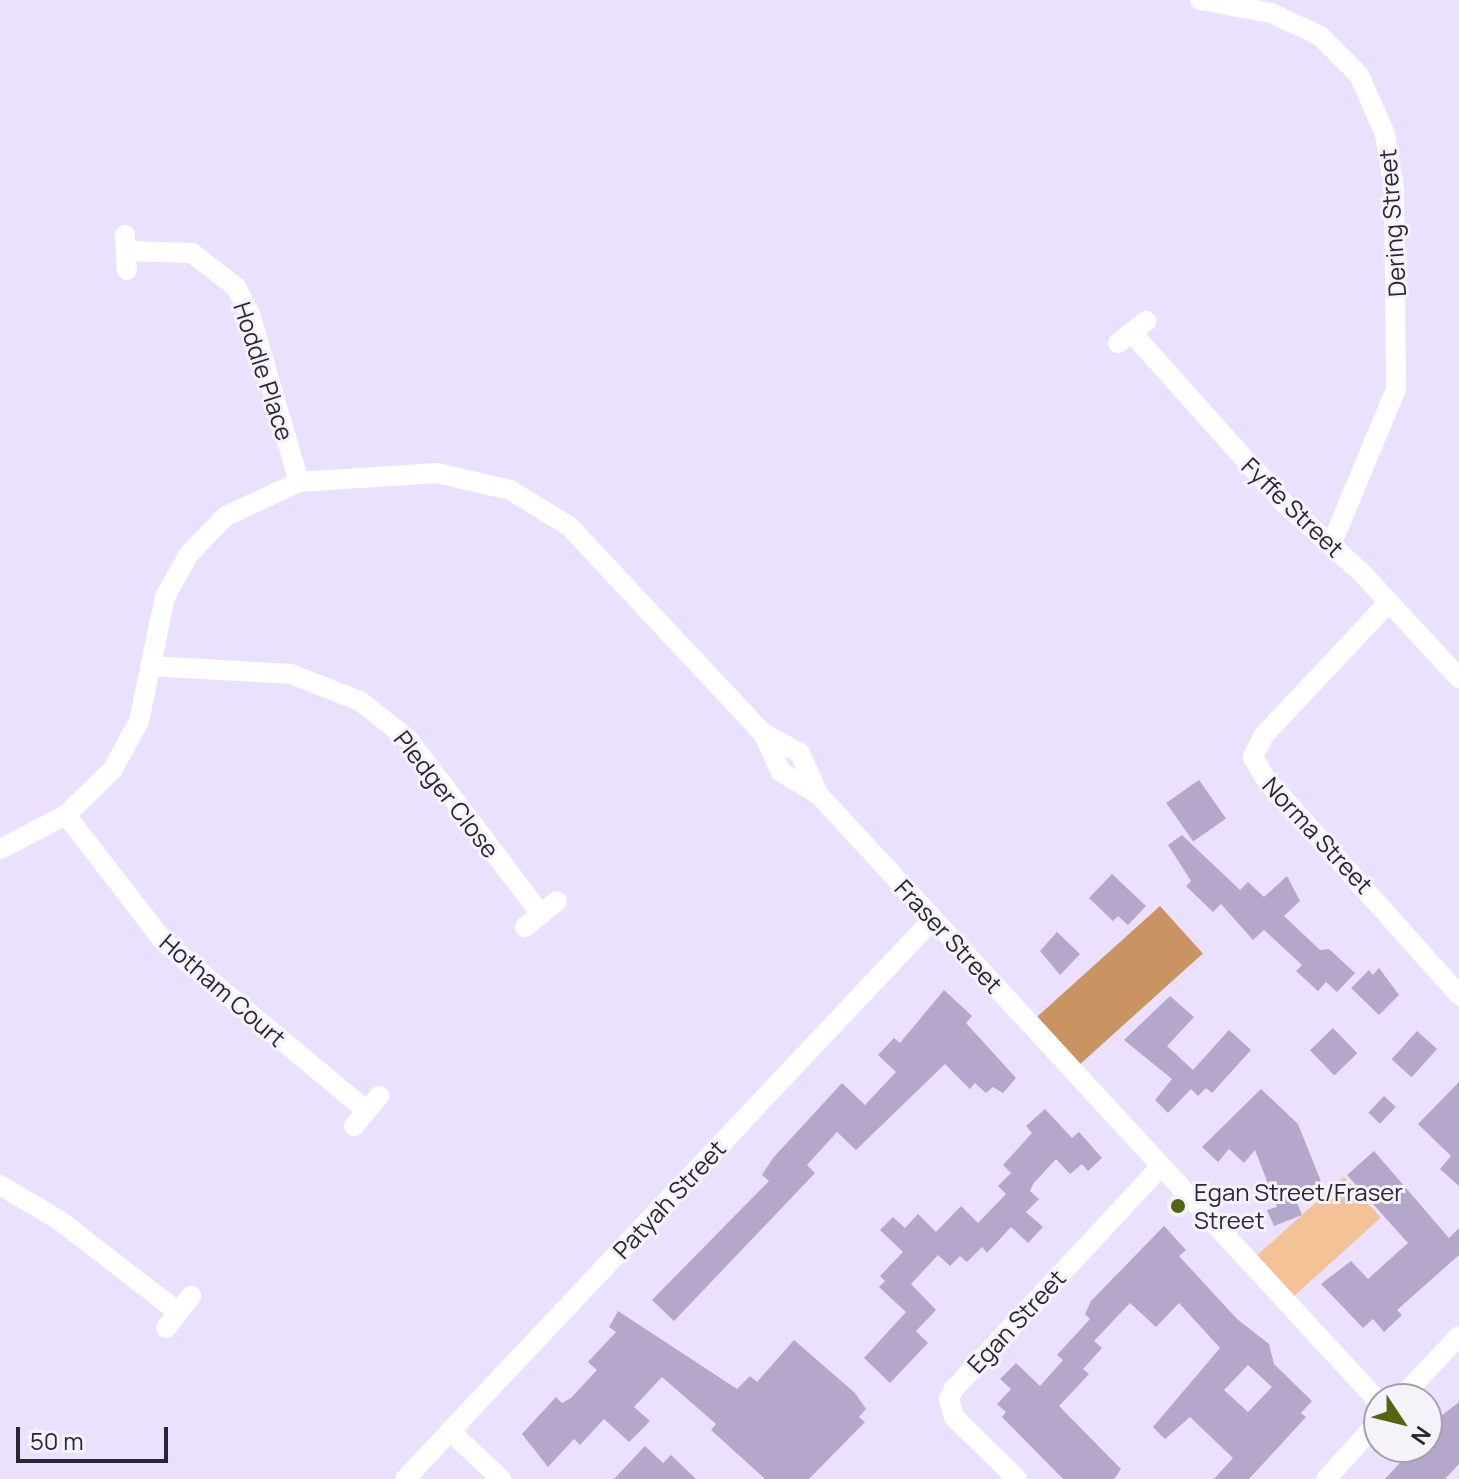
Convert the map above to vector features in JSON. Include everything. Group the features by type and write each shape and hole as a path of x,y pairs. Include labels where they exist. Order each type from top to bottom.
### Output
{"street":[{"name":"Dering Street","path":"1200,0 1271,13 1320,36 1359,75 1385,134 1394,189 1396,389 1331,545"},
{"name":"Hoddle Place","path":"126,252 192,253 236,287 250,314 299,482"},
{"name":"Fyffe Street","path":"1132,332 1220,435 1389,602 1459,678"},
{"name":"Fraser Street","path":"299,482 437,473 510,490 551,512 589,545 763,733 800,753 819,795 1363,1385"},
{"path":"0,849 66,815 96,789 128,745 165,597 189,554 226,516 299,482"},
{"name":"Norma Street","path":"1389,602 1264,735 1253,757 1265,778 1459,995"},
{"name":"Pledger Close","path":"150,666 291,674 360,701 408,739 541,914"},
{"name":"Hotham Court","path":"66,815 164,942 367,1111"},
{"name":"Patyah Street","path":"405,1479 933,919"},
{"name":"Egan Street","path":"1017,1479 954,1417 949,1409 953,1390 1160,1167"},
{"path":"0,1185 59,1220 178,1312"},
{"path":"1415,1383 1459,1336"},
{"path":"450,1431 501,1479"},
{"path":"1328,1478 1363,1439"}],"shaded area":[{"path":"1160,906 1203,954 1080,1064 1037,1016"},
{"path":"1344,1177 1381,1218 1294,1296 1257,1255"}],"building":[{"path":"1199,780 1226,819 1193,841 1166,803"},
{"path":"1182,835 1240,890 1248,882 1264,897 1287,876 1300,901 1284,916 1320,950 1329,949 1355,973 1337,992 1326,982 1318,991 1296,971 1302,965 1264,930 1253,940 1221,904 1213,912 1186,886 1191,881 1168,845"},
{"path":"1112,874 1146,906 1128,925 1118,916 1113,921 1089,898"},
{"path":"1057,932 1080,954 1060,975 1040,951"},
{"path":"1379,968 1399,995 1379,1015 1351,988 1369,970 1373,975"},
{"path":"944,990 972,1016 966,1023 1016,1078 1003,1093 993,1087 986,1093 975,1083 970,1089 945,1064 856,1150 837,1132 807,1165 815,1173 674,1321 652,1300 769,1181 762,1175 773,1158 842,1083 865,1105 896,1072 878,1055 894,1038 900,1043"},
{"path":"1170,996 1194,1017 1167,1046 1193,1070 1229,1030 1251,1050 1212,1093 1206,1088 1198,1096 1191,1089 1168,1113 1155,1100 1172,1079 1124,1040"},
{"path":"1333,1028 1357,1053 1334,1075 1310,1050"},
{"path":"1417,1031 1437,1049 1412,1077 1392,1059"},
{"path":"1459,1082 1459,1186 1440,1169 1451,1156 1418,1124"},
{"path":"1261,1089 1298,1124 1322,1184 1294,1195 1302,1215 1274,1226 1267,1210 1277,1207 1255,1150 1244,1163 1229,1149 1218,1162 1202,1147"},
{"path":"1384,1096 1396,1107 1380,1124 1368,1113"},
{"path":"1045,1109 1072,1138 1079,1132 1102,1158 1088,1171 1082,1164 1070,1174 1056,1159 1033,1184 1030,1191 1039,1199 1026,1212 1043,1227 1028,1243 1011,1227 987,1253 982,1247 967,1262 960,1256 950,1266 938,1255 911,1284 936,1310 916,1331 928,1343 890,1383 864,1358 906,1312 879,1287 885,1281 880,1276 903,1252 880,1230 893,1217 905,1228 918,1214 936,1232 961,1206 978,1223 1006,1194 998,1186 1011,1173 1003,1165 1032,1133 1026,1126"},
{"path":"1374,1151 1449,1238 1459,1228 1459,1255 1397,1310 1402,1315 1384,1332 1373,1319 1363,1328 1321,1284 1351,1261 1368,1279 1408,1243 1347,1175"},
{"path":"1164,1226 1186,1250 1179,1256 1237,1319 1269,1344 1274,1364 1312,1401 1301,1413 1306,1417 1249,1479 1214,1479 1233,1458 1190,1417 1165,1439 1153,1427 1220,1348 1179,1303 1156,1327 1130,1303 1094,1341 1102,1348 1083,1369 1089,1374 1059,1406 1121,1469 1114,1479 1063,1479 1002,1417 1006,1412 997,1404 1011,1389 1000,1379 1016,1363 1040,1386 1063,1360 1057,1355 1090,1319 1085,1314 1091,1301","holes":["1248,1365 1272,1387 1248,1412 1224,1390"]},
{"path":"618,1311 737,1389 750,1376 757,1382 794,1340 855,1393 866,1409 859,1417 865,1422 809,1479 765,1479 711,1430 716,1424 662,1377 634,1407 650,1421 629,1442 604,1419 580,1445 574,1439 548,1467 522,1434 556,1397 562,1403 571,1398 597,1370 588,1362 616,1332 609,1327"},
{"path":"1459,1402 1459,1464 1445,1479 1385,1479 1400,1463 1443,1463 1443,1414"},
{"path":"645,1446 663,1463 671,1455 696,1479 614,1479"}],"place":[{"name":"Egan Street/Fraser Street","path":"1178,1206"}]}
